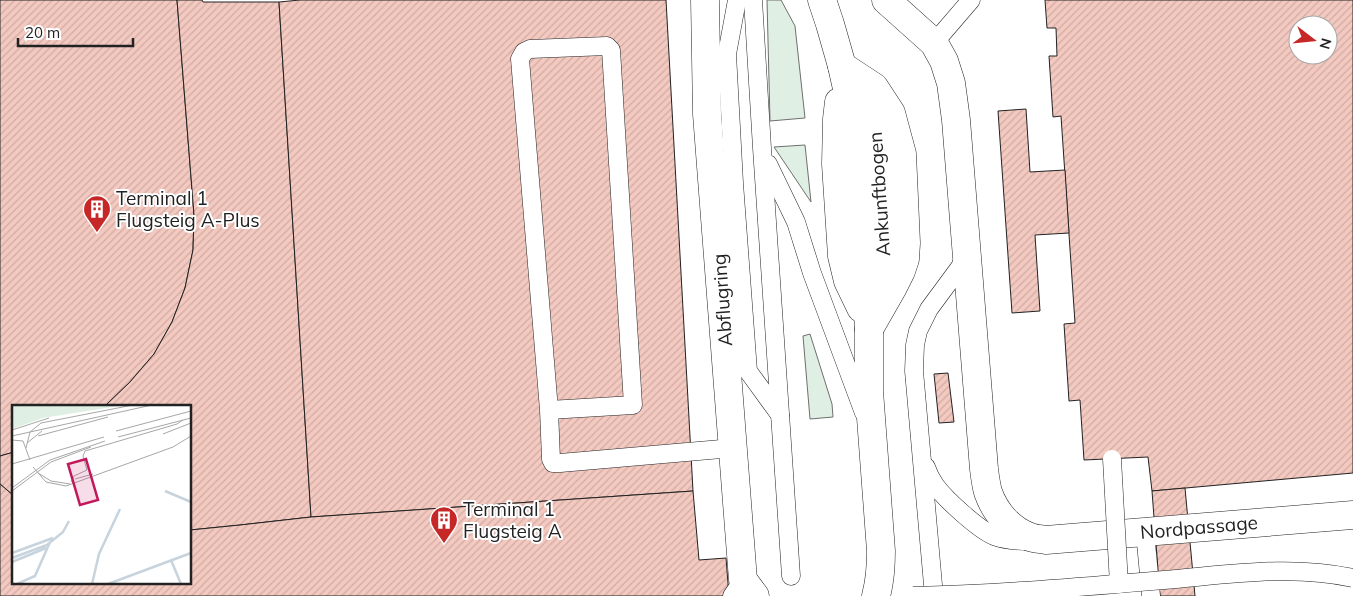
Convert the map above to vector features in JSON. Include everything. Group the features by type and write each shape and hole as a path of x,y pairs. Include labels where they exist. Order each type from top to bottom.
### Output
{"street":[{"name":"Abflugring","path":"705,0 707,114 743,592"},
{"name":"Ankunftbogen","path":"822,0 842,66 852,111 859,157 869,330 869,391 881,568 876,596"},
{"path":"889,1 934,43 944,62 951,83 956,120 984,469 988,492 1003,519 1012,527 1031,537 1046,540"},
{"name":"Ankunftbogen","path":"842,66 874,87 891,113 902,154 905,259 893,287 869,330"},
{"name":"Nordpassage","path":"1046,540 1353,514"}],"lane":[{"path":"737,0 727,54 734,183 748,371 780,416"},
{"path":"753,0 790,576"},
{"path":"934,43 971,0"},
{"path":"549,410 633,405 612,50 607,46 530,49 524,52 520,59 549,410 551,458 554,463 560,463 733,448"},
{"path":"762,148 776,183 796,222 812,273 873,438"},
{"path":"934,596 914,371 916,345 918,331 929,310 960,267 967,252"},
{"path":"922,455 933,482 940,492 984,530 995,536 1007,539 1024,541 1046,540"},
{"path":"1112,459 1119,584"},
{"path":"1145,532 1151,596"},
{"path":"914,596 967,595 1246,573 1297,571 1335,574 1353,578"}],"green space":[{"path":"767,0 781,0 795,26 805,118 770,121"},
{"path":"805,145 811,202 774,147"},
{"path":"810,334 832,404 833,417 810,419 803,336"}],"building":[{"name":"Terminal 1 Flugsteig A-Plus","path":"0,0 177,0 194,215 193,250 185,288 172,322 154,354 130,382 106,405 12,405 12,453 0,456"},
{"path":"177,0 279,2 311,517 191,530 191,405 106,405 130,382 154,354 172,322 185,288 193,250 194,215"},
{"path":"300,0 666,0 693,491 311,517 279,2"},
{"path":"1045,0 1353,0 1353,473 1152,491 1148,457 1084,460 1080,400 1069,401 1064,324 1075,323 1061,116 1053,117 1049,56 1057,56 1056,28 1047,28"},
{"path":"1026,109 1030,172 1065,170 1069,233 1035,235 1040,311 1012,313 998,111"},
{"path":"948,373 954,422 939,423 934,374"},
{"path":"12,453 12,494 0,484 0,456"},
{"name":"Terminal 1 Flugsteig A","path":"0,484 12,494 12,584 191,584 191,530 311,517 693,491 699,560 726,558 729,596 0,596"},
{"path":"1185,488 1195,596 1160,596 1152,491"}],"place":[{"name":"Terminal 1 Flugsteig A-Plus","path":"97,233"},
{"name":"Terminal 1 Flugsteig A","path":"444,544"}]}
